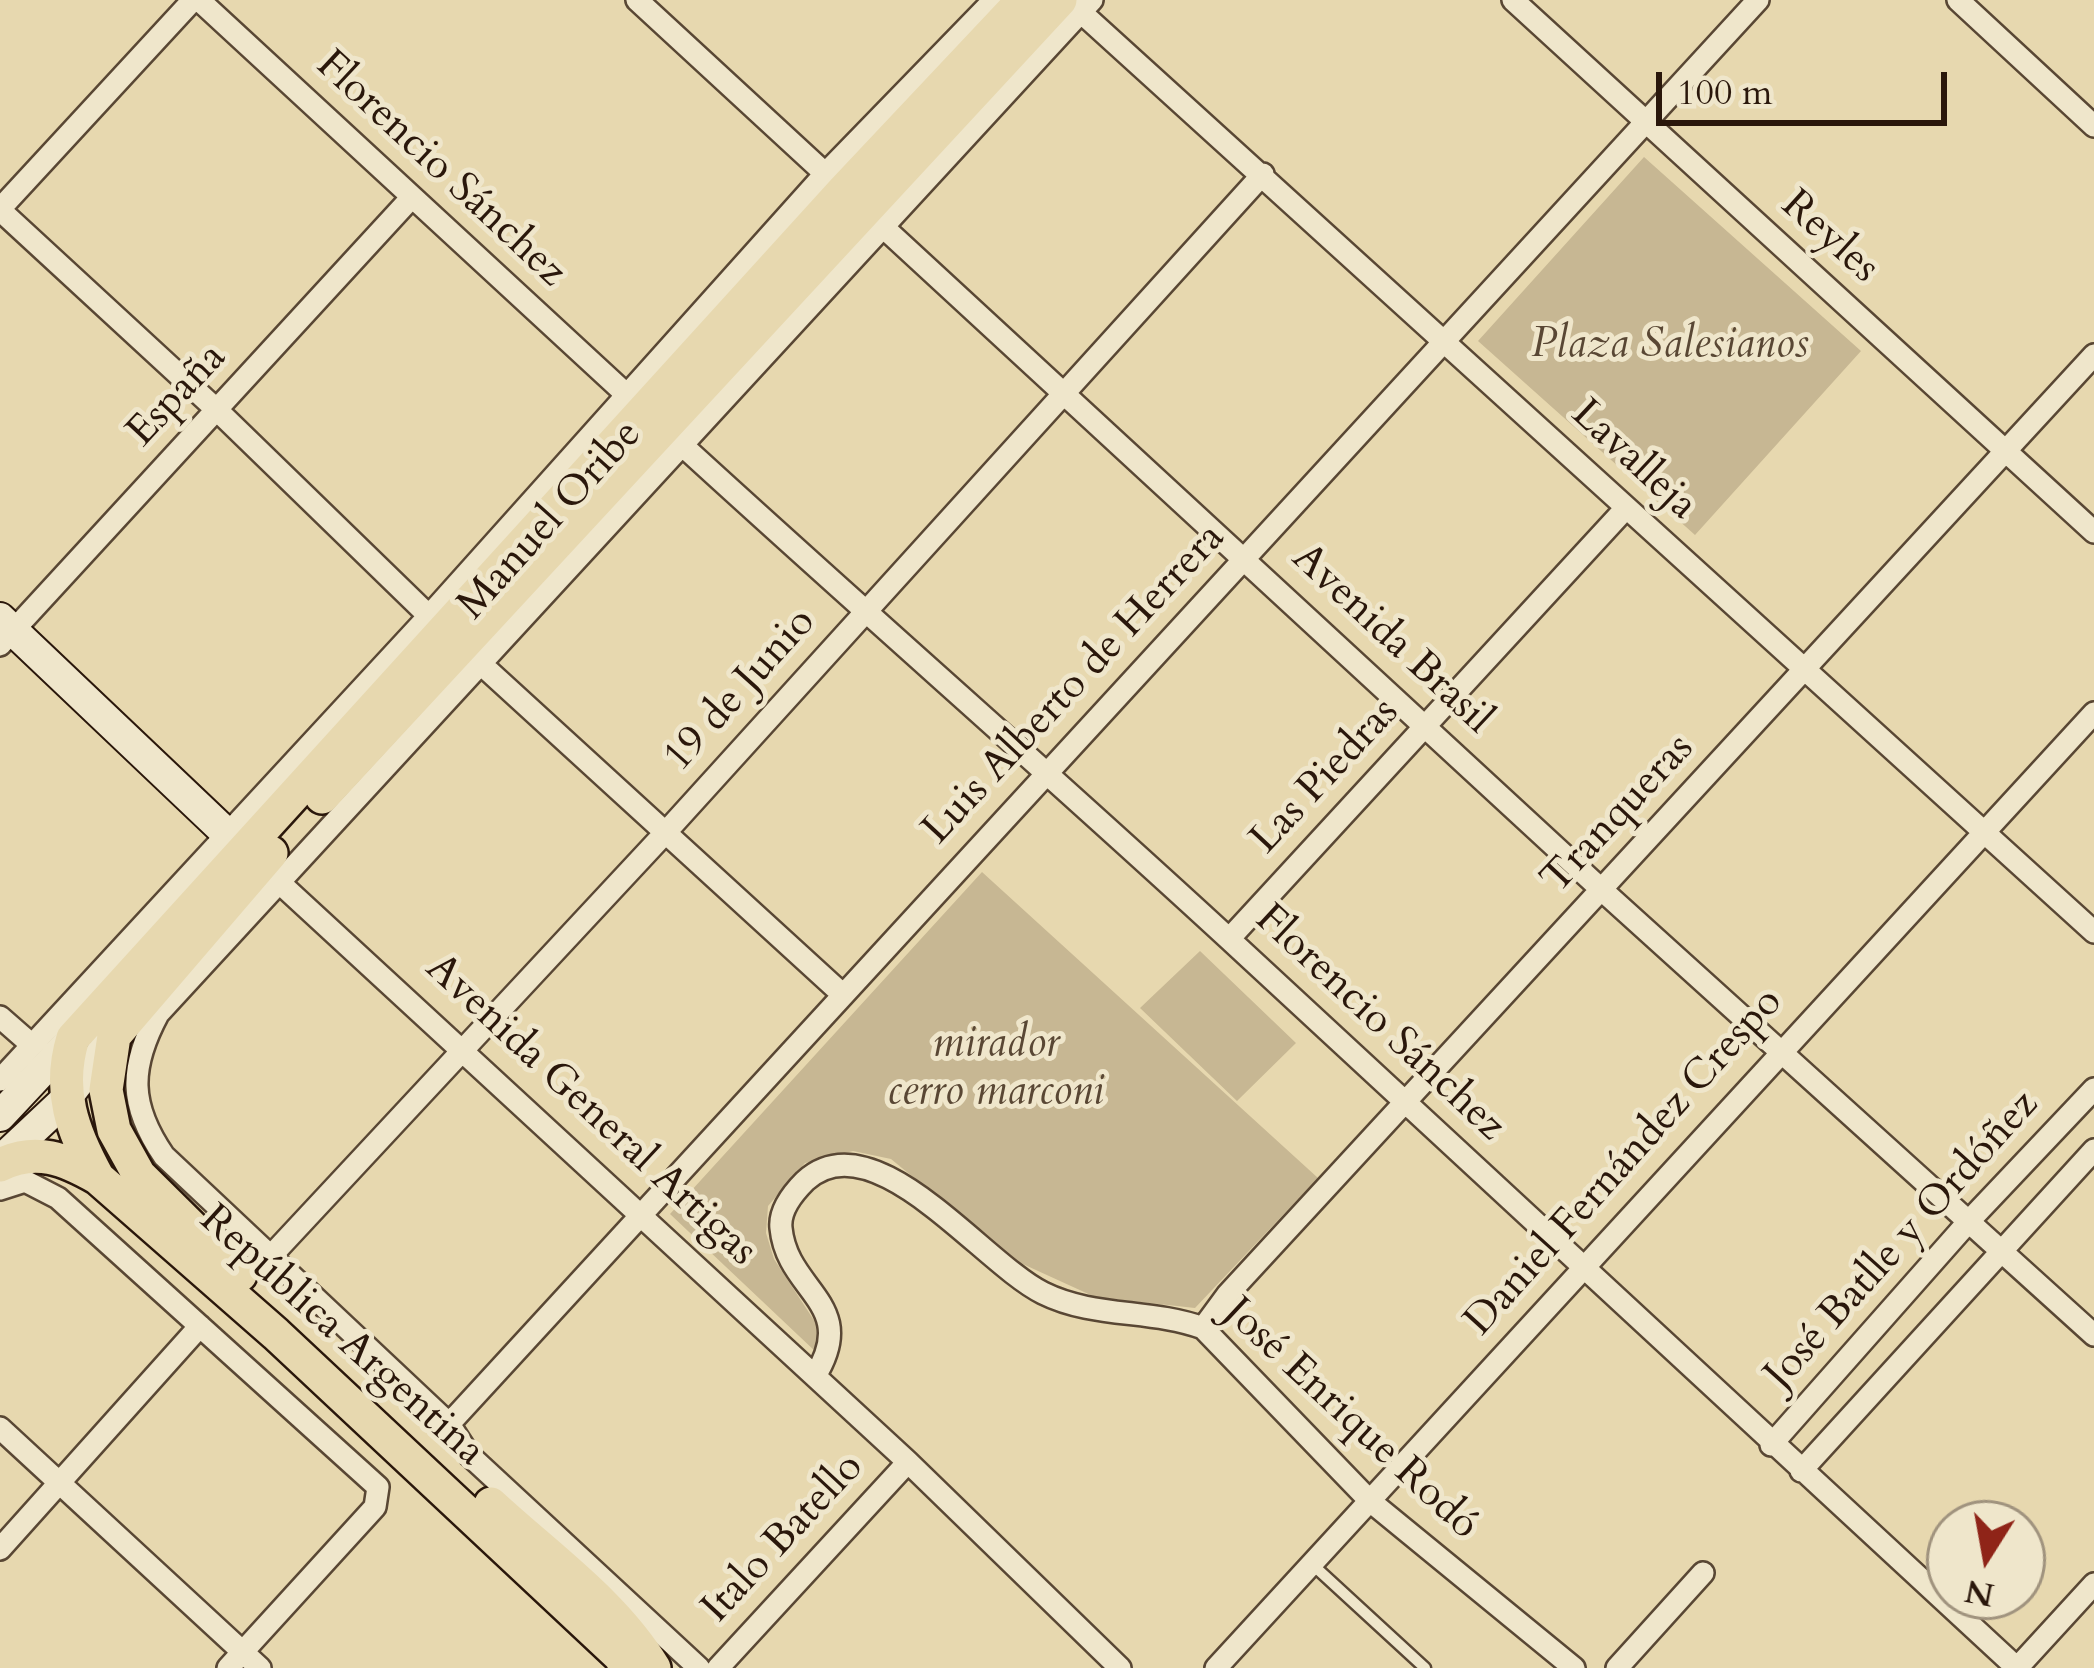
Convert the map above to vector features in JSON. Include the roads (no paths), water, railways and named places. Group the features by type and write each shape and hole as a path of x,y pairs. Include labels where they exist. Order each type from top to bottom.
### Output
{"highway":[{"name":"Manuel Oribe","path":"73,1038 253,858 974,74 1023,0"},
{"name":"Manuel Oribe","path":"974,74 1075,3"},
{"name":"Manuel Oribe","path":"114,1036 253,858"},
{"name":"República Argentina","path":"114,1036 106,1090 109,1110 124,1154 139,1175 290,1323 609,1612 638,1642 654,1668"},
{"name":"República Argentina","path":"73,1038 65,1100 98,1178 293,1350 620,1656 627,1668"},
{"path":"0,1163 42,1154 98,1178"}],"main road":[{"name":"Avenida General Artigas","path":"5,631 253,858"},
{"path":"0,1163 65,1100 114,1036"},
{"path":"0,1115 73,1038"}],"street":[{"name":"Florencio Sánchez","path":"196,0 628,396"},
{"path":"196,0 0,209 429,616"},
{"name":"Avenida Brasil","path":"637,0 1603,891 2094,1335"},
{"path":"0,1080 32,1046 253,858 429,616 628,396 853,201 994,0"},
{"name":"Reyles","path":"1513,0 2094,532"},
{"name":"Luis Alberto de Herrera","path":"449,1424 1757,0"},
{"path":"1958,0 2094,126"},
{"name":"Manuel Oribe","path":"272,1256 164,1156 145,1128 137,1097 143,1040 253,858 482,664 682,445 853,201 1075,3"},
{"name":"Lavalleja","path":"1075,3 2094,932"},
{"name":"19 de Junio","path":"272,1256 666,832 1263,174"},
{"name":"España","path":"5,631 218,411 412,197"},
{"name":"Tranqueras","path":"1203,1328 1228,1294 2094,355"},
{"name":"Florencio Sánchez","path":"682,445 1046,771 2017,1668"},
{"name":"Las Piedras","path":"1229,939 1626,508"},
{"path":"482,664 842,993"},
{"name":"Daniel Fernández Crespo","path":"1216,1668 2094,712"},
{"name":"Avenida General Artigas","path":"253,858 908,1462 1120,1668"},
{"path":"0,1017 32,1046"},
{"name":"José Batlle y Ordóñez","path":"1771,1445 1970,1220 2094,1090"},
{"name":"José Batlle y Ordóñez","path":"1801,1472 2094,1150"},
{"name":"José Enrique Rodó","path":"815,1376 831,1347 832,1332 793,1260 781,1232 781,1219 798,1188 814,1173 837,1165 862,1165 881,1171 1012,1275 1043,1293 1089,1308 1184,1321 1203,1328 1370,1501 1574,1668"},
{"name":"República Argentina","path":"0,1189 25,1181 58,1198 374,1480 379,1498 235,1660"},
{"path":"272,1256 449,1424 469,1455 699,1668"},
{"path":"0,1549 200,1326"},
{"path":"0,1428 59,1481 235,1660 260,1668"},
{"name":"Italo Batello","path":"718,1668 908,1462"},
{"path":"1617,1668 1703,1573"},
{"path":"2017,1668 2094,1584"}],"lane":[{"path":"1313,1565 1425,1668"}],"park label":[{"name":"Plaza Salesianos","path":"1670,346"},
{"name":"mirador cerro marconi","path":"996,1069"}]}
